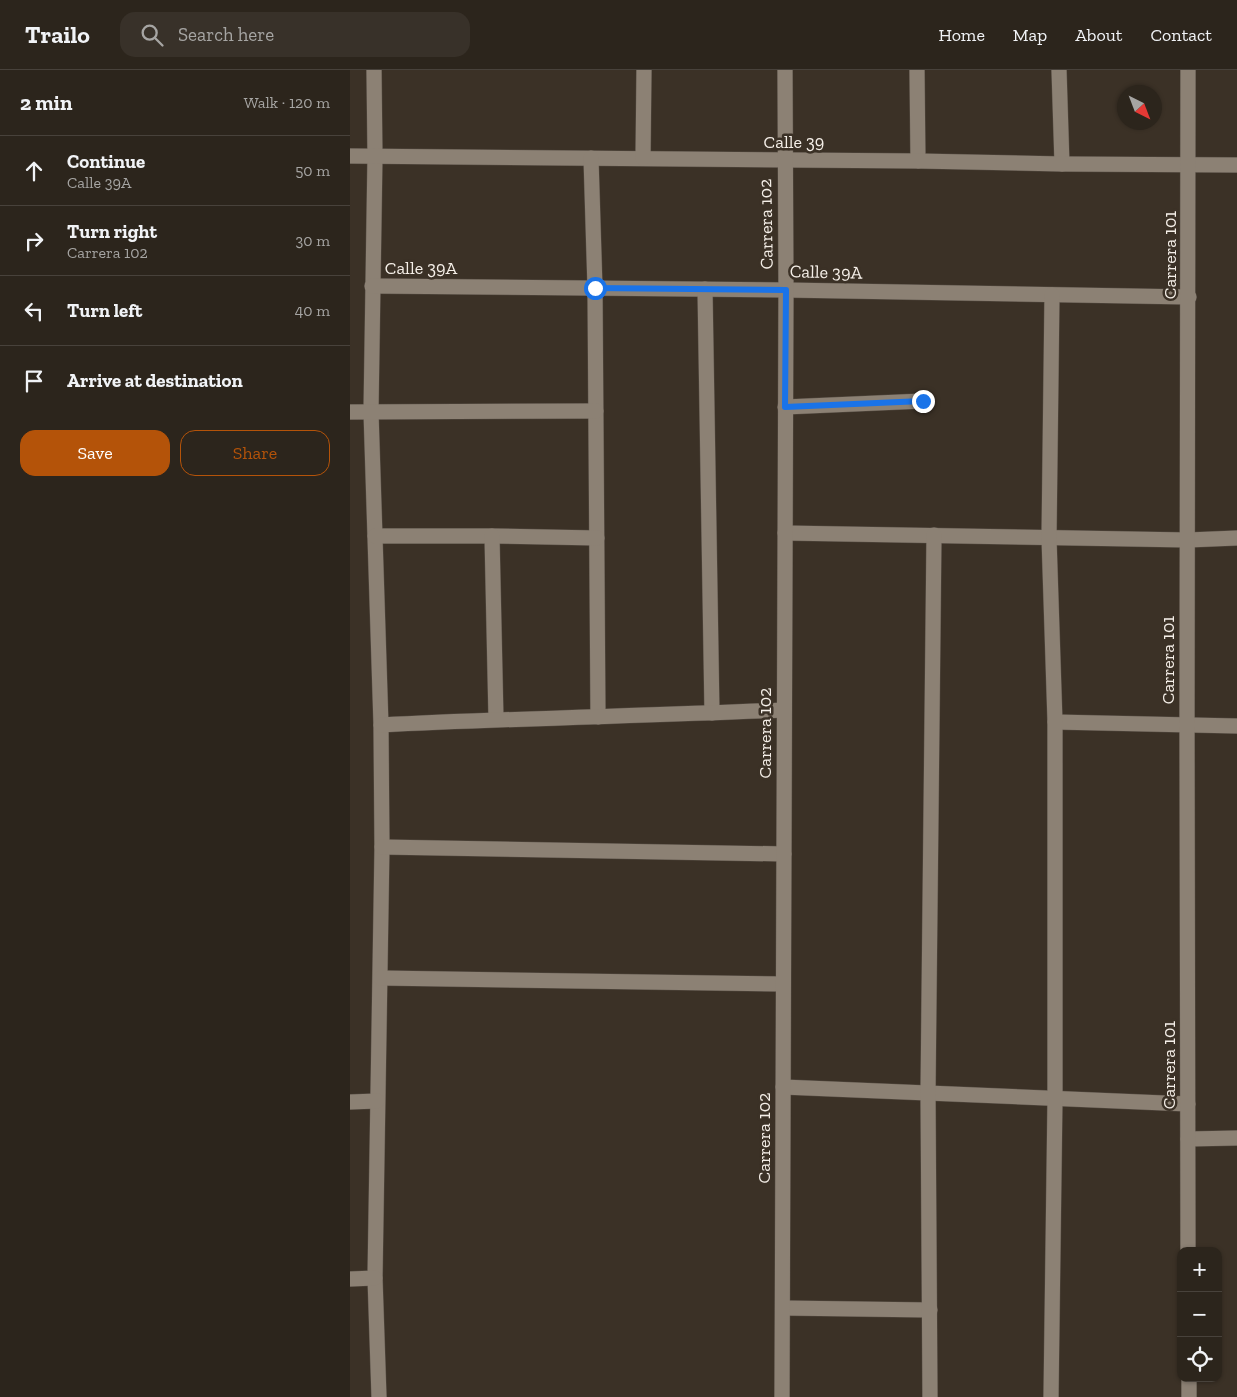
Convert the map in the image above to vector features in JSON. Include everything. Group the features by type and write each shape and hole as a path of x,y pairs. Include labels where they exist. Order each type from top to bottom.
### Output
{"street":[{"path":"374,70 375,156 372,412 381,725 382,847 375,1278 379,1397"},
{"path":"643,158 644,70"},
{"name":"Carrera 102","path":"782,1397 785,70"},
{"path":"917,70 918,161"},
{"path":"1059,70 1062,164"},
{"name":"Carrera 101","path":"1188,70 1188,1247"},
{"name":"Calle 39","path":"350,156 1237,165"},
{"path":"591,158 595,288 598,717"},
{"name":"Calle 39A","path":"372,286 786,290 1189,297"},
{"path":"705,289 712,713"},
{"path":"1050,1397 1055,1099 1055,722 1049,538 1052,295"},
{"path":"785,407 923,401"},
{"path":"350,412 596,412"},
{"path":"785,533 1188,540 1237,538"},
{"path":"930,1397 928,1093 934,535"},
{"path":"375,536 597,538"},
{"path":"492,536 496,719"},
{"path":"381,725 496,719 784,710"},
{"path":"1055,722 1237,726"},
{"path":"382,847 784,854"},
{"path":"381,978 783,984"},
{"path":"783,1087 1188,1104"},
{"path":"350,1102 377,1101"},
{"path":"1188,1139 1237,1138"},
{"path":"350,1279 375,1278"},
{"path":"783,1308 930,1310"},
{"path":"1189,1382 1189,1397"}],"route":[{"path":"595,288 786,290 785,407 923,401"}]}
